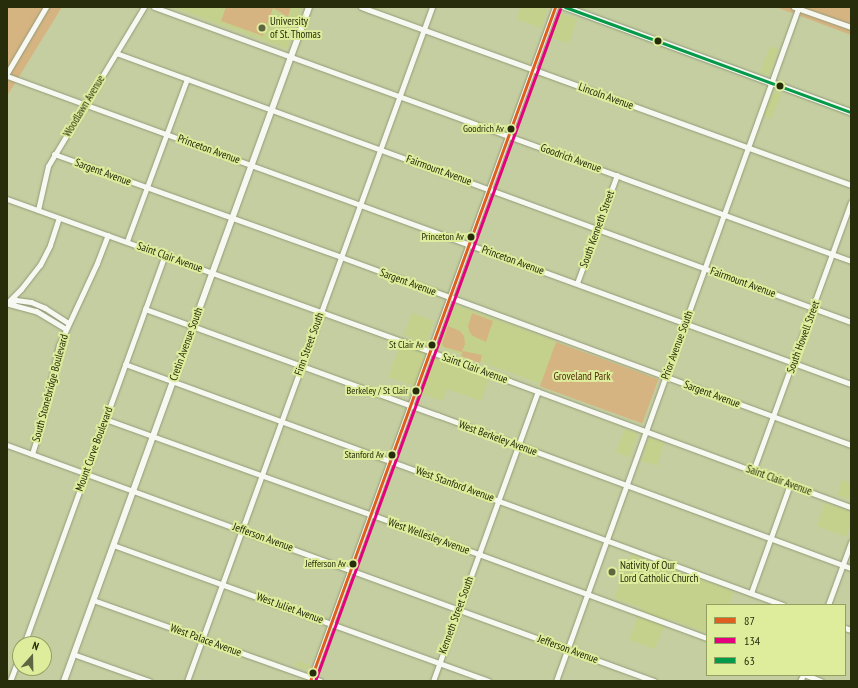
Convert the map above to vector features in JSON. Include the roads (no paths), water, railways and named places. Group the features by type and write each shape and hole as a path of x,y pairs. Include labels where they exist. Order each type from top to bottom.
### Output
{"main road":[{"name":"Cretin Avenue South","path":"64,681 309,7"},
{"path":"565,7 851,112"}],"street":[{"path":"7,73 46,7"},
{"name":"Woodlawn Avenue","path":"38,210 45,173 54,154 144,7"},
{"name":"Goodrich Avenue","path":"154,7 851,261"},
{"name":"Lincoln Avenue","path":"361,7 851,185"},
{"name":"Finn Street South","path":"187,681 432,7"},
{"path":"311,680 555,7"},
{"path":"796,8 851,27"},
{"name":"Prior Avenue South","path":"556,681 772,83 796,8"},
{"name":"Fairmount Avenue","path":"116,53 851,322"},
{"name":"Princeton Avenue","path":"7,76 252,164 851,384"},
{"path":"127,241 187,79"},
{"name":"Sargent Avenue","path":"54,154 341,257 851,445"},
{"name":"South Kenneth Street","path":"577,283 617,175"},
{"name":"Saint Clair Avenue","path":"7,199 108,234 430,351 851,507"},
{"name":"South Howell Street","path":"753,471 851,202"},
{"path":"8,304 22,289 40,265 50,245 59,218"},
{"name":"South Stonebridge Boulevard","path":"32,454 42,422 55,359 68,323 92,275 108,234"},
{"name":"Mount Curve Boulevard","path":"27,636 165,255"},
{"path":"8,304 16,300 31,302 45,308 68,323"},
{"path":"8,304 36,311 66,329"},
{"name":"West Berkeley Avenue","path":"145,310 410,405 851,568"},
{"name":"West Stanford Avenue","path":"125,364 282,420 780,604"},
{"name":"Kenneth Street South","path":"433,681 538,391"},
{"name":"West Wellesley Avenue","path":"106,419 706,638"},
{"name":"Jefferson Avenue","path":"7,445 459,608 654,681"},
{"path":"751,593 790,484"},
{"path":"828,604 851,542"},
{"name":"West Juliet Avenue","path":"113,545 488,681"},
{"name":"West Palace Avenue","path":"93,600 311,680 320,681"},
{"path":"73,654 149,681"},
{"path":"808,676 821,681"}],"place":[{"name":"University of St. Thomas","path":"262,28"},
{"name":"Goodrich Av","path":"511,129"},
{"name":"Princeton Av","path":"471,237"},
{"name":"St Clair Av","path":"432,345"},
{"name":"Berkeley / St Clair","path":"416,391"},
{"name":"Stanford Av","path":"392,455"},
{"name":"Jefferson Av","path":"353,564"},
{"name":"Nativity of Our Lord Catholic Church","path":"612,572"}],"park label":[{"name":"Groveland Park","path":"582,376"}]}
